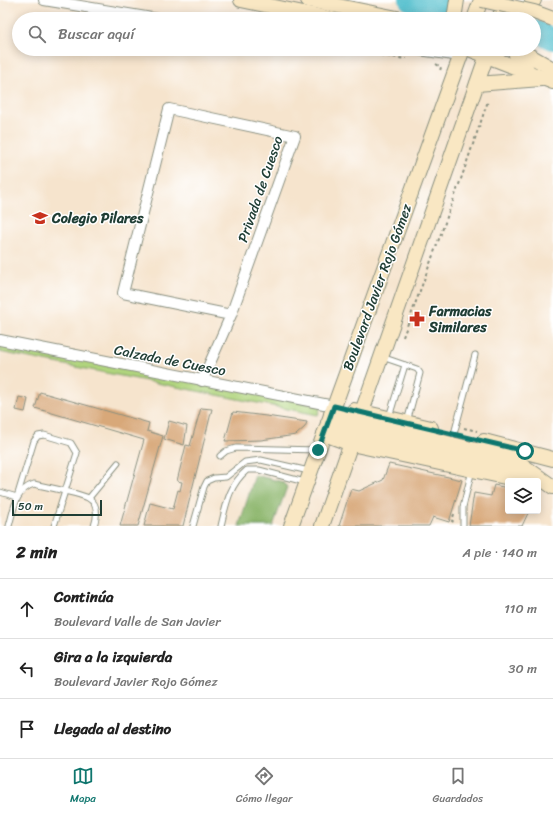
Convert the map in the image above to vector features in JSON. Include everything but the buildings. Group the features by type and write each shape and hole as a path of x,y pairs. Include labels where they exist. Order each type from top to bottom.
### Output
{"main road":[{"path":"241,0 298,12"},
{"path":"308,0 372,12"},
{"path":"455,12 457,0"},
{"path":"477,12 481,0 534,12"},
{"path":"501,12 505,0"},
{"path":"526,12 534,0"},
{"path":"541,15 553,20"},
{"name":"Boulevard Javier Rojo Gómez","path":"291,526 463,56"},
{"name":"Boulevard Javier Rojo Gómez","path":"322,526 487,56"},
{"path":"498,56 550,77"},
{"path":"517,56 520,65 550,77"},
{"path":"526,56 550,77"},
{"path":"477,84 550,77"},
{"path":"357,427 389,418 553,459"},
{"path":"329,419 510,468 553,487"},
{"path":"329,419 357,427 472,470 527,476 553,476"},
{"path":"541,486 553,490"}],"street":[{"path":"44,0 116,12"},
{"name":"Privada de Cuesco","path":"202,381 231,315 295,136 169,109 123,293 231,315"},
{"name":"Calzada de Cuesco","path":"0,340 202,381 329,419"}],"lane":[{"path":"454,434 475,355"},
{"path":"381,357 417,370 420,378 407,422"},
{"path":"389,418 404,365"},
{"path":"9,526 34,441 38,436 44,435 72,443 77,453 54,526"},
{"path":"220,456 226,451 236,448 318,450"},
{"path":"193,526 204,487 208,481 214,478 226,478 245,462 261,460 308,477"},
{"path":"89,498 118,462"},
{"path":"221,526 229,494 234,483 247,470 259,470 308,477"},
{"path":"463,526 464,507 472,470"},
{"path":"18,497 22,490 34,484 89,498 96,508 97,516 94,526"},
{"path":"0,492 18,497"},
{"path":"284,526 299,501"}],"path":[{"path":"386,56 413,60"},
{"path":"429,63 441,67 440,78"}],"green space":[{"path":"0,341 321,406 318,415 0,352"},
{"path":"255,475 283,482 287,487 273,526 239,526"}],"waterway":[{"path":"410,0 440,6"},
{"path":"541,33 553,39"}],"place":[{"name":"Colegio Pilares","path":"40,218"},
{"name":"Farmacias Similares","path":"417,319"}],"route":[{"path":"318,450 334,406 362,411 525,451"}]}
